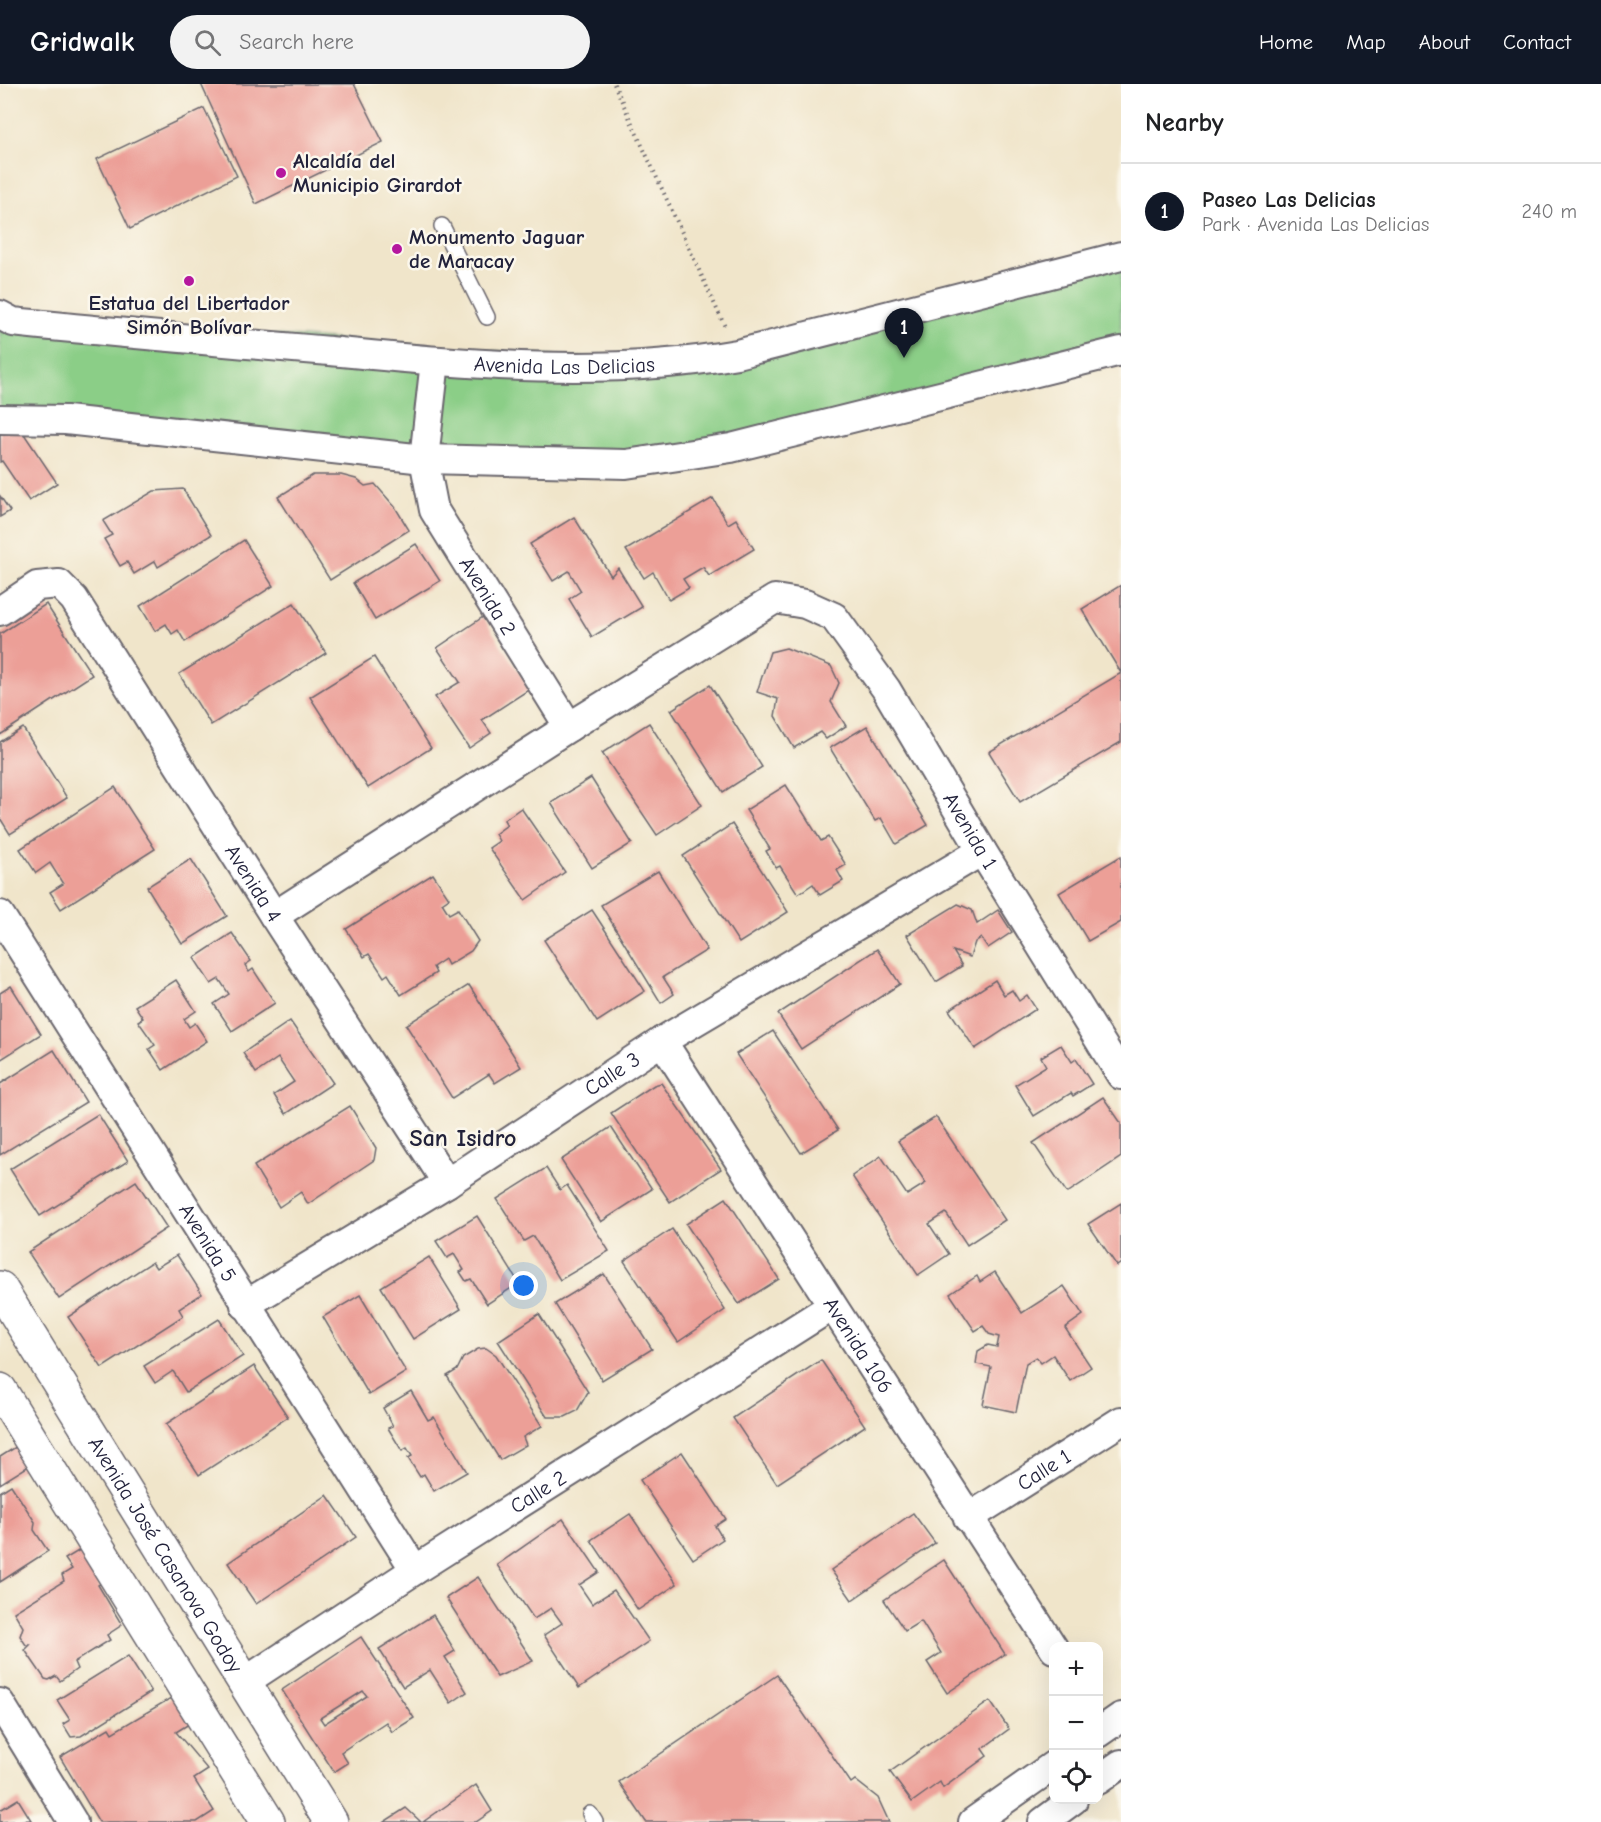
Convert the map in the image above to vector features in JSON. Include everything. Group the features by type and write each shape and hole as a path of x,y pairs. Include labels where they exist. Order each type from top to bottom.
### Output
{"street":[{"name":"Avenida Las Delicias","path":"0,315 13,322 435,361 598,369 691,362 737,354 1121,256"},
{"path":"0,419 66,420 424,459 626,464 731,448 1121,351"},
{"name":"Avenida 2","path":"435,361 424,459 434,510 569,727"},
{"name":"Avenida 4","path":"0,610 38,586 59,585 74,599 447,1184"},
{"name":"Avenida 1","path":"274,916 569,727 775,599 805,604 834,616 886,689 982,852 1121,1075"},
{"name":"Calle 3","path":"245,1305 447,1184 662,1041 982,852"},
{"name":"Avenida 5","path":"0,915 415,1570"},
{"name":"Avenida 106","path":"662,1041 1049,1643"},
{"name":"Avenida José Casanova Godoy","path":"0,1288 331,1822"},
{"name":"Calle 2","path":"246,1682 415,1570 832,1306"},
{"path":"0,1390 268,1822"},
{"name":"Calle 1","path":"968,1518 1121,1421"},
{"path":"0,1703 72,1822"},
{"path":"973,1822 1049,1768"},
{"path":"1043,1822 1068,1804"}],"lane":[{"path":"442,226 487,317"}],"path":[{"path":"614,84 737,354"}],"green space":[{"path":"1121,256 1121,351 626,464 0,419 0,315 670,364"}],"building":[{"name":"Alcaldía del Municipio Girardot","path":"201,84 354,84 383,142 256,204"},
{"path":"204,108 237,176 130,229 97,159"},
{"path":"0,427 20,428 57,483 29,501 2,461 0,462"},
{"path":"313,475 341,475 356,479 365,486 375,484 395,507 409,530 330,580 278,497"},
{"path":"183,489 211,535 158,567 155,561 134,574 127,562 120,566 104,539 112,535 103,521 154,491"},
{"path":"0,496 10,511 0,517"},
{"path":"713,498 728,524 736,519 754,549 709,576 703,567 683,579 689,588 669,600 653,572 644,578 626,550"},
{"path":"574,517 611,576 618,568 642,607 592,637 569,599 581,591 569,571 553,581 530,544"},
{"path":"244,540 273,586 185,642 178,630 172,634 166,624 155,631 140,606"},
{"path":"416,544 440,581 375,620 353,583"},
{"path":"1121,585 1121,673 1082,609"},
{"path":"294,603 326,653 211,725 179,674"},
{"path":"46,604 92,675 0,735 0,634"},
{"path":"483,617 530,689 482,720 491,733 469,748 435,697 460,682 437,648"},
{"path":"786,648 831,666 839,683 831,702 846,726 826,739 820,732 794,748 775,716 778,699 757,692 770,652"},
{"path":"374,657 431,748 368,788 310,697"},
{"path":"1121,673 1121,742 1020,802 989,752"},
{"path":"710,685 762,767 723,792 671,710"},
{"path":"649,723 702,805 657,835 602,753"},
{"path":"867,726 928,825 896,844 881,818 875,821 830,748"},
{"path":"23,728 67,798 10,834 0,818 0,742"},
{"path":"591,778 632,843 592,868 551,803"},
{"path":"786,785 821,841 828,837 846,865 837,870 843,881 820,895 813,884 798,894 780,866 776,868 766,851 770,849 746,810"},
{"path":"115,787 155,849 61,909 50,892 63,884 50,863 36,873 20,849"},
{"path":"521,808 565,872 525,900 489,848 499,841 495,834 507,825 504,820"},
{"path":"732,824 788,912 739,943 683,856"},
{"path":"1121,856 1121,922 1088,941 1059,893"},
{"path":"191,859 227,916 182,944 147,887"},
{"path":"658,871 707,950 663,977 674,994 661,1003 601,905"},
{"path":"433,874 449,898 442,903 449,914 458,909 478,941 471,951 448,965 445,959 433,967 436,973 401,995 388,974 384,977 369,954 364,957 346,929"},
{"path":"958,904 972,910 977,924 998,910 1012,932 988,948 981,938 975,942 970,957 953,951 962,966 936,982 907,935"},
{"path":"592,910 645,991 597,1022 544,940"},
{"path":"232,933 251,961 245,965 249,972 253,969 275,1003 232,1031 214,1004 229,994 219,979 211,984 194,958"},
{"path":"877,949 900,984 801,1049 778,1014"},
{"path":"176,980 196,1011 184,1019 189,1027 195,1023 207,1041 163,1070 149,1049 155,1045 138,1021 143,1018 135,1006"},
{"path":"995,980 1004,995 1012,990 1019,1001 1027,995 1036,1009 975,1049 949,1010"},
{"path":"469,985 521,1067 495,1083 489,1074 452,1098 406,1025"},
{"path":"11,986 41,1034 0,1060 0,993"},
{"path":"290,1021 333,1083 286,1114 274,1095 294,1082 278,1058 256,1073 243,1053"},
{"path":"773,1031 838,1130 801,1153 736,1054"},
{"path":"1061,1045 1072,1062 1076,1059 1092,1084 1073,1096 1071,1093 1034,1116 1015,1085 1046,1066 1041,1057"},
{"path":"54,1050 86,1102 0,1155 0,1084"},
{"path":"661,1083 721,1169 670,1202 611,1113 654,1085"},
{"path":"1103,1097 1121,1123 1121,1157 1067,1193 1033,1143"},
{"path":"350,1106 376,1148 374,1160 308,1204 301,1192 279,1207 254,1166"},
{"path":"98,1114 128,1161 40,1216 10,1169"},
{"path":"936,1117 1005,1220 967,1245 946,1213 929,1224 949,1254 918,1275 852,1176 881,1156 907,1195 926,1183 898,1141"},
{"path":"611,1127 652,1189 601,1222 561,1160"},
{"path":"546,1168 560,1190 567,1185 609,1251 560,1280 533,1236 524,1241 497,1199"},
{"path":"136,1181 167,1228 59,1299 28,1252"},
{"path":"726,1198 779,1279 739,1304 686,1224"},
{"path":"1121,1203 1121,1263 1117,1266 1088,1224"},
{"path":"477,1216 519,1283 487,1304 471,1279 466,1281 460,1272 464,1270 454,1254 447,1258 436,1241"},
{"path":"672,1229 725,1310 678,1342 624,1261"},
{"path":"177,1255 202,1294 179,1309 183,1316 102,1368 68,1317 152,1262 156,1268"},
{"path":"429,1257 461,1309 413,1339 381,1287"},
{"path":"995,1272 1022,1313 1064,1286 1083,1315 1065,1328 1091,1367 1070,1381 1053,1355 1041,1363 1036,1357 1026,1363 1016,1412 983,1405 991,1367 976,1364 978,1351 988,1345 997,1347 999,1337 989,1334 983,1326 975,1331 950,1294 977,1276 980,1282"},
{"path":"604,1274 652,1349 602,1380 555,1304"},
{"path":"360,1295 406,1372 369,1395 323,1317"},
{"path":"539,1314 588,1392 577,1411 565,1417 547,1417 498,1341"},
{"path":"219,1319 243,1356 186,1392 173,1371 155,1383 144,1366"},
{"path":"486,1348 496,1355 542,1426 523,1437 526,1445 500,1460 447,1376 457,1370 463,1358 478,1349"},
{"path":"821,1360 865,1426 777,1484 733,1418"},
{"path":"254,1366 288,1417 199,1475 166,1424"},
{"path":"411,1391 428,1420 434,1417 467,1472 434,1491 424,1474 420,1477 408,1458 412,1456 407,1448 402,1451 388,1428 393,1426 383,1408"},
{"path":"19,1445 32,1464 0,1484 0,1457"},
{"path":"682,1452 726,1519 715,1526 723,1539 693,1559 640,1480"},
{"path":"11,1485 35,1522 34,1530 48,1551 0,1582 0,1492"},
{"path":"327,1495 356,1537 256,1604 228,1563"},
{"path":"913,1513 935,1543 852,1600 831,1570"},
{"path":"630,1514 677,1584 638,1610 591,1540"},
{"path":"563,1519 599,1572 579,1585 592,1604 614,1590 649,1641 579,1688 544,1635 562,1623 551,1608 534,1619 497,1565"},
{"path":"88,1545 108,1579 98,1585 122,1625 107,1635 110,1640 74,1662 77,1669 60,1681 56,1676 49,1680 45,1679 25,1650 30,1645 26,1645 20,1636 23,1627 14,1612 64,1581 62,1575 72,1569 65,1559"},
{"path":"944,1560 1005,1654 947,1693 927,1662 941,1653 921,1621 905,1631 884,1600"},
{"path":"478,1577 533,1661 497,1677 446,1598"},
{"path":"433,1615 455,1651 445,1657 467,1692 451,1703 430,1670 403,1687 379,1649"},
{"path":"361,1637 414,1718 392,1732 386,1722 341,1752 348,1763 334,1772 282,1690","holes":["363,1691 367,1696 324,1724 320,1718"]},
{"path":"128,1656 151,1692 81,1736 71,1737 63,1724 70,1720 57,1700"},
{"path":"777,1675 851,1783 855,1780 878,1798 889,1822 646,1822 619,1782"},
{"path":"181,1692 197,1719 176,1732 208,1770 194,1779 214,1811 197,1822 99,1822 60,1757 109,1728 112,1733"},
{"path":"990,1701 1009,1729 982,1749 987,1756 943,1788 940,1782 912,1802 890,1772"},
{"path":"476,1785 492,1811 476,1822 423,1822"},
{"path":"18,1799 31,1820 0,1822 0,1810"},
{"path":"406,1808 421,1822 384,1822"}],"place":[{"name":"Alcaldía del Municipio Girardot","path":"281,173"},
{"name":"Monumento Jaguar de Maracay","path":"397,249"},
{"name":"Estatua del Libertador Simón Bolívar","path":"189,281"},
{"name":"Paseo Las Delicias","path":"904,358"}],"district":[{"name":"San Isidro","path":"463,1138"}]}
